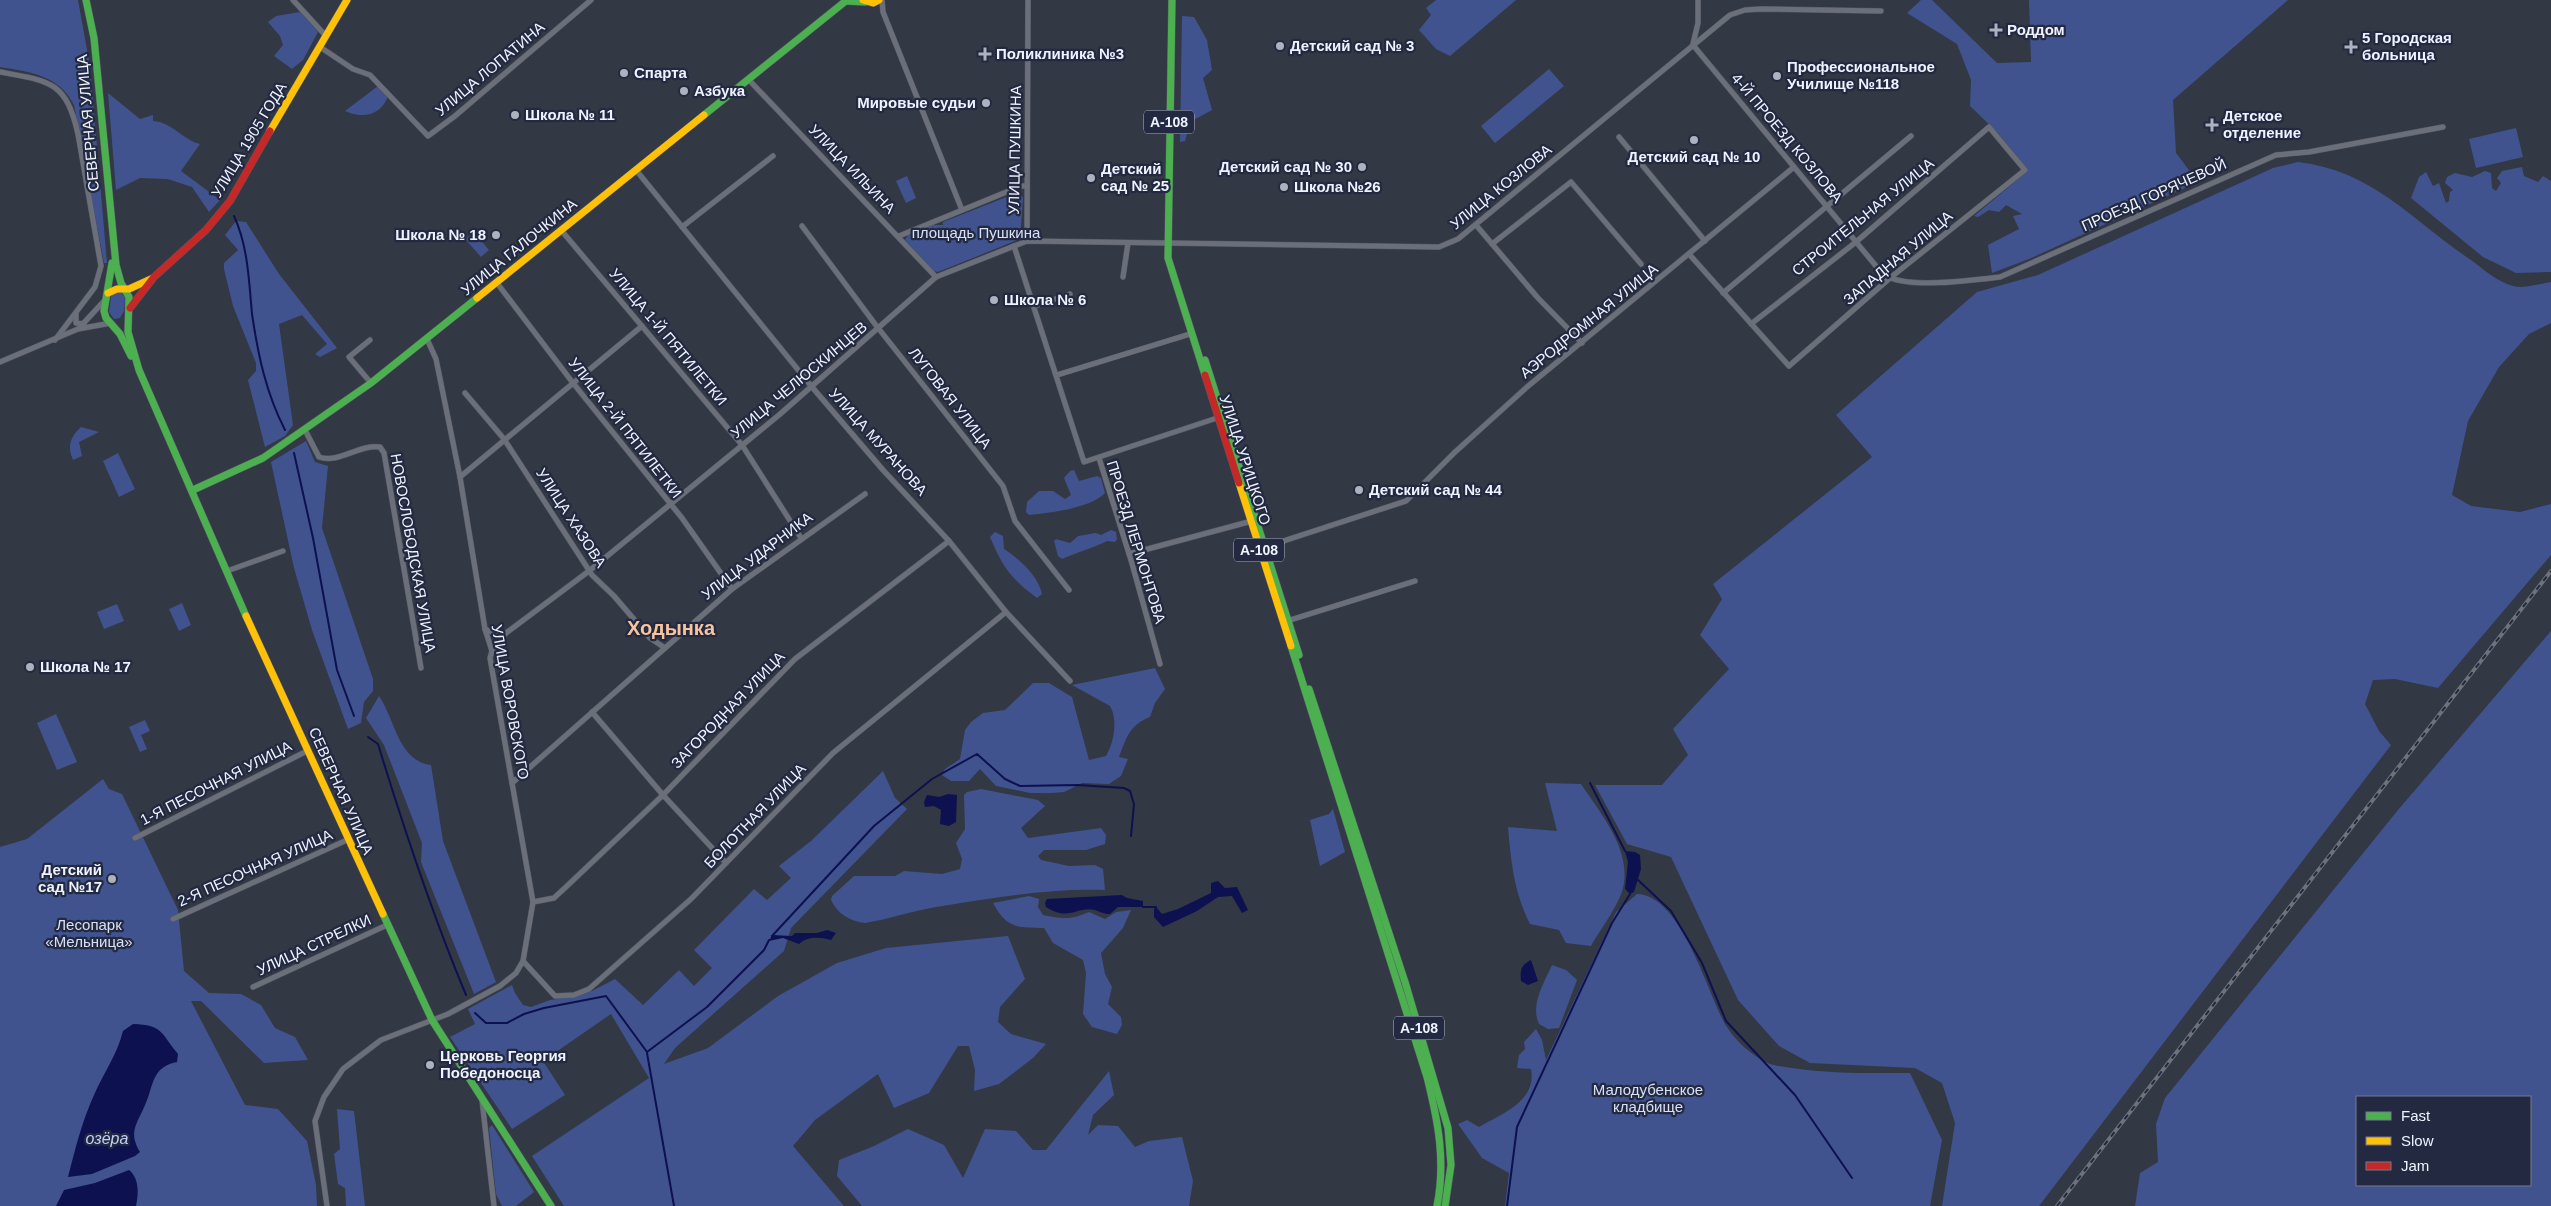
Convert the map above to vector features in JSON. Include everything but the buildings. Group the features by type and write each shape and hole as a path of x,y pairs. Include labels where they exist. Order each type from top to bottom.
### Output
{"main road":[{"name":"СЕВЕРНАЯ УЛИЦА","path":"86,0 96,55 113,245 119,277 129,297 128,332 139,370"},
{"name":"УЛИЦА 1905 ГОДА","path":"129,312 154,277 206,230 230,201 347,0"},
{"path":"846,0 872,1"},
{"name":"УЛИЦА ГАЛОЧКИНА","path":"193,490 263,458 371,383 846,0"},
{"name":"УЛИЦА УРИЦКОГО","path":"1172,0 1168,258 1217,418 1264,547 1285,622"},
{"name":"УЛИЦА УРИЦКОГО","path":"1168,244 1173,252 1253,521 1360,854"},
{"name":"СЕВЕРНАЯ УЛИЦА","path":"113,245 112,276 106,298 105,315 120,334 139,370 347,840 432,1020 550,1206"},
{"path":"119,277 125,284 135,287"},
{"name":"УЛИЦА 1905 ГОДА","path":"125,290 154,277"},
{"path":"106,298 114,289 125,290"},
{"path":"111,323 121,322 129,312"},
{"name":"А-108","path":"1360,854 1441,1130 1444,1165 1437,1206"},
{"name":"А-108","path":"1360,854 1428,1056 1448,1128 1451,1165 1445,1206"}],"street":[{"path":"293,0 326,36"},
{"name":"УЛИЦА ЛОПАТИНА","path":"320,47 353,68 370,75 428,136 455,116 591,0"},
{"name":"УЛИЦА ПУШКИНА","path":"1027,241 1028,0"},
{"path":"1693,45 1698,23 1698,0"},
{"path":"872,1 883,12 962,210"},
{"path":"872,1 883,12"},
{"name":"УЛИЦА КОЗЛОВА","path":"1168,244 1429,248 1458,240 1730,15 1745,10 1881,11"},
{"name":"4-Й ПРОЕЗД КОЗЛОВА","path":"1693,45 1856,242 1880,270 1890,278"},
{"name":"СЕВЕРНАЯ УЛИЦА","path":"0,72 42,80 53,85 66,98 73,115 101,266 95,287 55,340"},
{"name":"УЛИЦА ИЛЬИНА","path":"749,80 936,277"},
{"name":"ПРОЕЗД ГОРЯЧЕВОЙ","path":"1890,278 1906,281 1968,281 2000,277 2276,155 2318,150 2443,127"},
{"name":"СТРОИТЕЛЬНАЯ УЛИЦА","path":"1751,324 1856,242 1989,128 2025,170"},
{"path":"1723,293 1828,207 1910,136"},
{"path":"1619,137 1705,241"},
{"path":"682,226 773,156"},
{"name":"АЭРОДРОМНАЯ УЛИЦА","path":"1264,547 1406,501 1527,387 1794,167"},
{"name":"УЛИЦА МУРАНОВА","path":"636,170 812,387 883,470 950,541 1006,612 1070,681"},
{"name":"ЗАПАДНАЯ УЛИЦА","path":"1751,324 1788,366 1890,278 2025,170"},
{"path":"1492,244 1571,182 1641,264"},
{"path":"899,236 1027,186"},
{"path":"1476,225 1538,298 1582,343"},
{"name":"ЛУГОВАЯ УЛИЦА","path":"802,226 1003,486 1015,521 1069,590"},
{"name":"УЛИЦА 1-Й ПЯТИЛЕТКИ","path":"561,230 742,445 801,538"},
{"name":"УЛИЦА ЧЕЛЮСКИНЦЕВ","path":"492,651 506,633 589,571 742,445 812,387 936,277 1027,241 1168,244"},
{"path":"1123,277 1128,243"},
{"name":"ПРОЕЗД ЛЕРМОНТОВА","path":"1014,246 1084,462 1099,458 1129,554 1160,664"},
{"path":"1689,254 1751,324"},
{"name":"УЛИЦА 2-Й ПЯТИЛЕТКИ","path":"497,283 732,588"},
{"path":"1035,306 1070,294"},
{"path":"0,362 78,329 106,298"},
{"path":"77,311 75,321 78,324 84,324"},
{"path":"78,329 111,323"},
{"path":"460,477 642,326"},
{"path":"1057,375 1190,334"},
{"name":"УЛИЦА ВОРОВСКОГО","path":"327,1206 315,1121 324,1096 343,1069 380,1040 432,1020 500,986 516,973 523,961 533,902 490,658 492,651 485,629 460,477 436,359 427,339"},
{"path":"370,340 349,357 371,383"},
{"name":"УЛИЦА ХАЗОВА","path":"465,393 504,439 589,571 614,596 650,638 665,648"},
{"path":"1099,458 1217,418"},
{"name":"НОВОСЛОБОДСКАЯ УЛИЦА","path":"305,430 319,457 328,460 372,446 380,447 384,452 421,668"},
{"name":"УЛИЦА УДАРНИКА","path":"512,783 732,588 865,494"},
{"path":"1129,554 1253,521"},
{"name":"ЗАГОРОДНАЯ УЛИЦА","path":"533,902 554,898 663,795 795,659 950,541"},
{"path":"227,571 283,551"},
{"path":"1285,622 1415,582"},
{"name":"БОЛОТНАЯ УЛИЦА","path":"523,961 555,996 574,995 589,989 691,899 833,753 1006,612"},
{"path":"485,629 498,635 506,633"},
{"path":"592,712 663,795 726,863"},
{"name":"1-Я ПЕСОЧНАЯ УЛИЦА","path":"135,838 307,751"},
{"name":"2-Я ПЕСОЧНАЯ УЛИЦА","path":"173,919 347,840"},
{"name":"УЛИЦА СТРЕЛКИ","path":"253,987 386,925"},
{"path":"481,1097 494,1206"}],"green space":[{"path":"0,0 78,0 90,66 107,263 104,263 74,105 68,95 52,81 33,73 0,67"},
{"path":"1436,0 1516,0 1450,56 1436,49 1419,30 1431,15 1426,8"},
{"path":"1921,0 1932,0 1997,63 2031,62 2029,0 2288,0 2173,100 2176,153 2198,182 2029,259 1992,273 1988,245 2019,229 2013,216 2022,214 2006,205 1999,212 1989,210 1978,217 1974,216 2028,171 1999,134 1970,106 1971,80 1957,44 1907,13"},
{"path":"300,12 318,32 303,60 292,69 274,56 283,45 280,36 268,22 276,16"},
{"path":"1182,16 1194,17 1207,40 1212,70 1203,78 1212,110 1190,122 1185,141 1180,142"},
{"path":"1549,69 1564,86 1495,143 1481,126"},
{"path":"378,86 388,96 385,103 376,112 358,115 345,111"},
{"path":"108,93 140,119 153,115 153,121 166,124 188,139 200,144 181,171 220,200 209,212 192,187 168,179 140,178 116,190"},
{"path":"2516,128 2523,157 2476,168 2469,139"},
{"path":"2298,162 2325,167 2349,175 2370,186 2502,282 2522,287 2551,282 2551,323 2529,334 2499,367 2468,421 2452,495 2471,506 2520,512 2551,504 2551,555 2438,688 2395,679 2373,680 2365,704 2379,731 2391,745 2039,1206 1942,1206 1955,1123 1942,1083 1915,1068 1810,1063 1779,1046 1738,1000 1671,857 1627,844 1595,785 1662,785 1688,755 1673,729 1729,669 1700,635 1722,599 1713,584 1872,457 1836,415 1977,292 2038,275 2273,168"},
{"path":"2522,167 2524,176 2538,182 2543,176 2551,181 2551,272 2516,273 2483,257 2411,198 2419,177 2426,172 2433,186 2439,183 2446,203 2449,201 2450,192 2453,190 2445,183 2447,177 2455,173 2472,177 2485,171 2491,173 2492,188 2496,191 2501,183 2497,178 2502,171"},
{"path":"907,176 916,198 906,203 896,181"},
{"name":"площадь Пушкина","path":"1019,192 1023,198 1020,239 938,272 934,271 905,240 908,235 929,225 943,225 943,222"},
{"path":"236,221 246,222 279,274 337,348 320,357 315,354 327,344 302,315 279,324 293,425 285,436 265,447 248,380 256,371 256,363 233,306 224,269 224,263 238,250 225,235"},
{"path":"474,232 489,250 481,257 465,239"},
{"path":"121,292 125,298 124,311 120,318 114,319 109,312 111,296 114,293"},
{"path":"81,427 99,432 79,442 82,456 73,460 70,446 74,434"},
{"path":"306,441 315,462 328,466 322,528 373,679 373,691 364,702 361,723 348,729 312,630 294,568 271,462"},
{"path":"118,453 135,489 119,497 103,461"},
{"path":"1074,470 1079,481 1097,476 1101,478 1105,493 1099,498 1070,509 1029,515 1026,512 1027,502 1039,491 1053,491 1065,499 1071,495 1064,478 1070,471"},
{"path":"1111,530 1116,532 1117,539 1115,542 1107,541 1062,559 1058,556 1054,541 1056,539 1070,543 1078,536 1096,533 1101,535"},
{"path":"995,532 1003,536 1004,549 1022,563 1036,580 1042,594 1037,598 1020,585 1003,564 990,537"},
{"path":"182,603 191,625 179,631 169,609"},
{"path":"117,604 124,621 104,629 97,612"},
{"path":"2551,631 2551,1206 2135,1206 2140,1173 2158,1162 2156,1124 2165,1098 2398,810"},
{"path":"1155,668 1165,689 1155,703 1150,717 1143,720 1130,732 1119,757 1128,759 1121,776 1109,784 1082,783 1064,792 1030,793 996,786 980,769 969,781 951,781 942,775 945,769 960,759 965,730 971,722 983,713 1005,710 1033,683 1049,683 1072,697 1089,760 1106,756 1114,731 1114,717 1110,706 1072,685"},
{"path":"379,696 404,747 411,756 420,762 431,765 443,841 496,982 474,994 421,862 422,843 384,745 366,718"},
{"path":"56,714 77,762 57,770 37,723"},
{"path":"145,720 150,731 141,735 147,749 140,752 129,727"},
{"path":"883,771 895,798 907,809 791,928 784,951 675,1048 664,1064 708,1048 778,996 837,963 886,948 1008,936 1025,979 1000,1007 998,1022 1011,1034 1046,1044 1033,1058 999,1084 974,1091 975,1070 969,1046 958,1046 929,1093 894,1108 878,1074 815,1120 793,1146 844,1206 564,1206 532,1156 649,1078 611,1014 543,1061 565,1095 512,1129 450,1037 475,1024 468,1009 512,985 523,1005 531,1007 550,1000 572,997 592,991 615,979 643,1005 679,970 694,986 712,968 694,950 754,889 767,900 791,878 779,866 811,841"},
{"name":"Лесопарк «Мельница»","path":"103,779 109,789 122,794 178,910 184,971 209,993 241,994 261,1005 275,1028 295,1037 308,1060 264,1063 201,1001 191,1001 245,1105 278,1109 307,1141 316,1185 317,1206 0,1206 0,847 27,839"},
{"path":"1545,783 1581,784 1613,833 1623,860 1625,874 1621,895 1591,946 1566,943 1559,930 1530,924 1520,901 1512,865 1508,827 1557,831"},
{"path":"981,789 1038,800 1045,806 1021,828 1028,838 1101,828 1106,835 1105,844 1086,850 1044,850 1038,856 1041,860 1069,866 1095,865 1103,869 1105,890 1041,892 999,897 927,909 865,923 849,919 837,909 831,900 832,896 854,876 895,876 904,871 942,874 960,869 962,859 956,843 965,829 964,795 967,792"},
{"path":"1333,809 1345,852 1320,866 1310,820 1329,814"},
{"name":"Малодубенское кладбище","path":"1637,894 1653,899 1667,910 1691,947 1725,1024 1739,1042 1763,1061 1773,1065 1807,1070 1851,1073 1910,1073 1942,1140 1930,1206 1505,1206 1509,1173 1482,1158 1458,1124 1467,1120 1479,1127 1507,1111 1523,1098 1529,1090 1531,1080 1531,1069 1517,1068 1519,1055 1525,1049 1524,1042 1536,1029 1542,1040 1546,1060 1616,912"},
{"path":"1029,896 1039,899 1038,907 1043,915 1056,917 1072,918 1089,912 1105,919 1116,912 1131,910 1123,928 1101,953 1105,974 1112,987 1108,1004 1121,1017 1122,1025 1117,1034 1092,1027 1083,1014 1086,973 1083,960 1053,943 1044,928 1020,927 1008,922 993,903"},
{"path":"1552,965 1566,970 1577,980 1559,1028 1548,1029 1539,1024 1536,1009 1539,994"},
{"path":"1109,1071 1114,1095 1093,1115 1088,1135 1098,1125 1118,1126 1135,1147 1149,1141 1182,1137 1193,1181 1189,1206 862,1206 837,1176 839,1160 874,1146 908,1129 944,1145 963,1178 985,1129 1016,1131 1033,1150 1046,1150"},
{"path":"337,1109 354,1111 365,1206 346,1206 345,1188 338,1184 334,1154 340,1149"},
{"path":"492,1125 534,1192 516,1206 502,1206 496,1194 489,1128"}],"water":[{"path":"948,794 957,795 956,822 949,826 940,824 941,810 934,806 925,807 924,802 927,795 939,797"},
{"path":"1625,851 1635,852 1640,855 1641,869 1634,892 1630,894 1625,889 1628,862"},
{"path":"1218,881 1225,888 1237,887 1248,910 1242,913 1232,896 1218,897 1197,911 1163,927 1154,917 1154,909 1156,907 1162,914 1178,909 1211,893 1211,883"},
{"path":"1122,895 1127,898 1143,901 1143,907 1118,907 1110,914 1088,909 1061,913 1046,907 1045,903 1047,899"},
{"path":"827,930 836,933 831,940 814,938 799,944 783,938 769,941 772,935 792,936 795,933 817,933"},
{"path":"1531,960 1538,981 1528,985 1521,981 1521,974 1523,966"},
{"name":"озёра","path":"133,1024 156,1028 164,1035 178,1054 177,1062 162,1068 155,1078 135,1128 136,1145 140,1152 135,1156 92,1174 68,1177 90,1105 114,1056 123,1031"},
{"path":"129,1170 135,1177 137,1186 136,1206 56,1206 64,1190 95,1183"}],"waterway":[{"path":"234,216 245,251 252,314 260,359 268,388 285,430"},
{"path":"294,453 313,538 337,670 354,716"},
{"path":"368,737 378,744 419,871 466,995"},
{"path":"772,936 874,826 932,779 977,754 1005,779 1020,786 1078,785 1124,788 1130,791 1134,804 1131,836"},
{"path":"1590,783 1625,851"},
{"path":"1638,880 1671,911 1702,963 1726,1021 1795,1095 1852,1178"},
{"path":"1507,1206 1517,1127 1612,923 1630,894"},
{"path":"1143,907 1156,907"},
{"path":"475,1013 486,1023 507,1023 524,1014 544,1008 606,996 647,1052 707,1007 764,950 769,940"},
{"path":"647,1053 674,1206"}],"railway":[{"path":"2057,1206 2551,571"}],"traffic: fast":[{"path":"86,0 94,38 116,265 121,283 129,297 128,332 139,370 246,616"},
{"path":"704,115 847,0"},
{"path":"1172,0 1168,258 1205,375"},
{"path":"846,1 865,2"},
{"path":"112,263 104,311 106,318 120,334 131,356"},
{"path":"193,490 263,458 371,383 477,298"},
{"path":"1205,360 1299,655"},
{"path":"1291,646 1427,1077 1440,1141 1441,1173 1437,1206"},
{"path":"1309,689 1405,982 1448,1128 1451,1165 1445,1206"},
{"path":"383,914 432,1020 551,1206"}],"traffic: slow":[{"path":"270,131 347,0"},
{"path":"863,0 873,3 879,0"},
{"path":"477,298 704,115"},
{"path":"108,293 117,289 129,289 151,279"},
{"path":"1239,483 1291,646"},
{"path":"246,616 383,914"}],"traffic: jam":[{"path":"130,308 154,277 206,230 230,201 270,131"},
{"path":"1205,375 1239,483"}],"place":[{"name":"Роддом","path":"1996,30"},
{"name":"Детский сад № 3","path":"1280,46"},
{"name":"5 Городская больница","path":"2351,47"},
{"name":"Поликлиника №3","path":"985,54"},
{"name":"Спарта","path":"624,73"},
{"name":"Профессиональное Училище №118","path":"1777,76"},
{"name":"Азбука","path":"684,91"},
{"name":"Мировые судьи","path":"986,103"},
{"name":"Школа № 11","path":"515,115"},
{"name":"Детское отделение","path":"2212,125"},
{"name":"Детский сад № 10","path":"1694,140"},
{"name":"Детский сад № 30","path":"1362,167"},
{"name":"Детский сад № 25","path":"1091,178"},
{"name":"Школа №26","path":"1284,187"},
{"name":"Школа № 18","path":"496,235"},
{"name":"Школа № 6","path":"994,300"},
{"name":"Детский сад № 44","path":"1359,490"},
{"name":"Школа № 17","path":"30,667"},
{"name":"Детский сад №17","path":"112,879"},
{"name":"Церковь Георгия Победоносца","path":"430,1065"}],"district":[{"name":"Ходынка","path":"671,628"}]}
